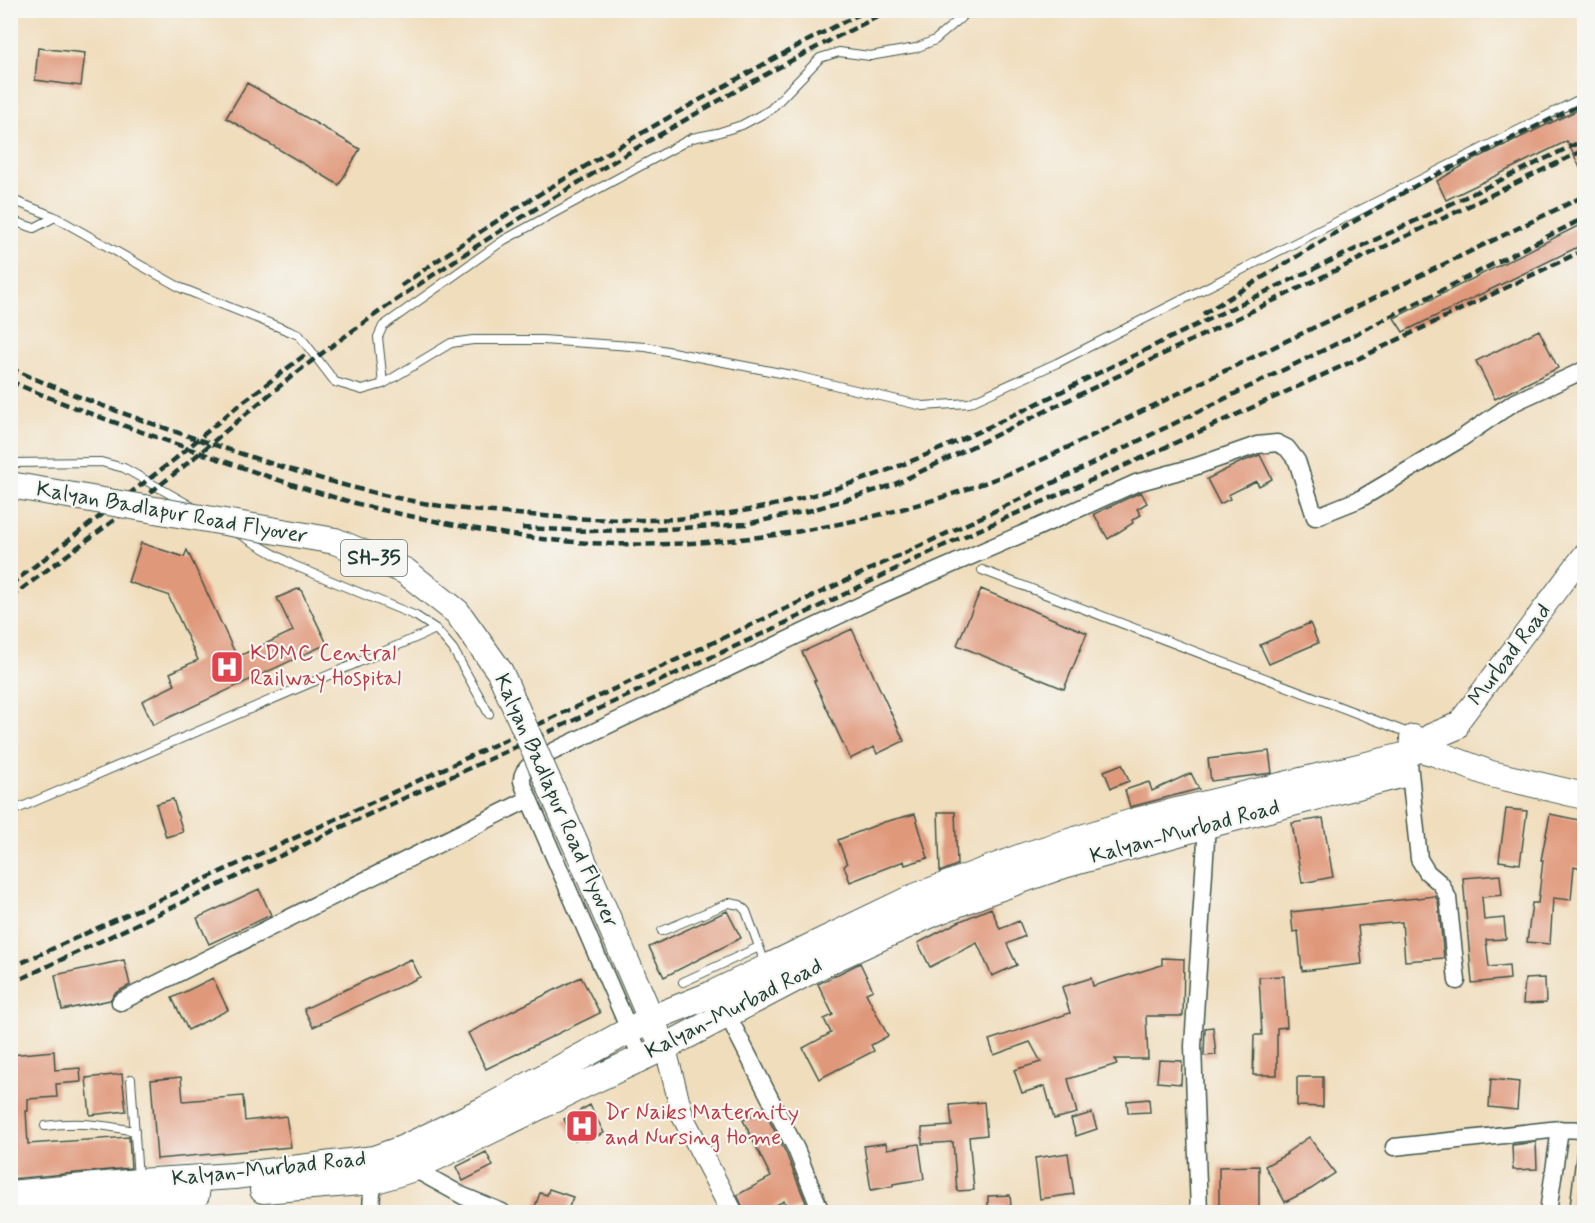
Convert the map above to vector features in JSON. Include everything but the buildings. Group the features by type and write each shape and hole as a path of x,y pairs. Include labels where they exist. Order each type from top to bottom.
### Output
{"main road":[{"name":"Kalyan Badlapur Road Flyover","path":"10,485 335,541 405,571 456,612 500,672 644,1001"},
{"name":"Kalyan-Murbad Road","path":"24,1212 182,1196 232,1184 378,1165 414,1168 665,1047 831,960 934,913 1065,865 1207,825 1427,746"},
{"name":"Kalyan-Murbad Road","path":"378,1165 628,1031 644,1001 710,995 762,957 1024,856 1136,821 1427,746"},
{"path":"1427,746 1496,760 1538,777 1584,789"},
{"name":"SH-35","path":"644,1001 665,1047"},
{"name":"Kalyan-Murbad Road","path":"10,1194 138,1182 182,1196"}],"street":[{"path":"641,1057 529,799 522,779 523,772 528,767 560,748 886,593 1136,483 1194,467 1257,445 1277,443 1287,448 1297,461 1315,517 1360,499 1459,440 1513,404 1584,370"},
{"name":"Murbad Road","path":"1427,746 1584,554"},
{"path":"1427,746 1419,859 1427,872 1441,884 1448,898 1457,981"},
{"path":"120,1002 529,799"},
{"path":"1199,1212 1193,1046 1207,825"},
{"path":"727,1014 796,1149 822,1212"},
{"path":"665,1047 683,1117 732,1212"},
{"path":"1394,1147 1560,1129 1584,1130"},
{"path":"1548,1212 1560,1129"},
{"path":"371,1212 378,1165"},
{"path":"414,1168 463,1196 502,1212"}],"lane":[{"path":"383,384 378,337 383,326 504,240 693,138 742,125 770,110 820,57 839,52 870,56 916,48 935,40 970,10"},
{"path":"10,199 55,217 181,288 299,335 335,382 362,390 383,384 451,343 473,340 542,340 646,347 796,376 923,406 969,403 1078,352 1584,97"},
{"path":"10,220 34,228 55,217"},
{"path":"10,463 101,462 124,468 293,565 416,616 436,629 453,649 489,714"},
{"path":"982,570 1427,746"},
{"path":"10,812 436,629"},
{"path":"662,931 734,903 746,911 762,957 683,982"},
{"path":"131,1079 138,1182"},
{"path":"45,1126 93,1123 135,1131"}],"railway":[{"path":"401,286 506,215 614,149 754,70 868,10"},
{"path":"10,598 123,514 317,357 401,296 576,184 694,115 806,53 892,10"},
{"path":"1203,314 1422,182 1584,103"},
{"path":"10,368 89,401 197,439 272,464 393,497 465,509 568,518 641,520 713,516 790,501 843,486 895,468 946,446 1584,140"},
{"path":"522,528 588,531 650,530 746,524 812,510 893,485 1584,150"},
{"path":"10,381 98,416 302,488 390,512 481,530 542,539 606,544 670,544 736,540 801,531 865,518 928,502 989,481 1048,457 1584,196"},
{"path":"10,968 334,820 1016,501 1330,347 1584,218"},
{"path":"10,984 337,829 775,628 947,544 1362,357 1584,250"},
{"path":"10,585 175,459 235,408 306,354"}],"place":[{"name":"KDMC Central Railway Hospital","path":"227,667"},
{"name":"Dr Naiks Maternity and Nursing Home","path":"582,1126"}]}
